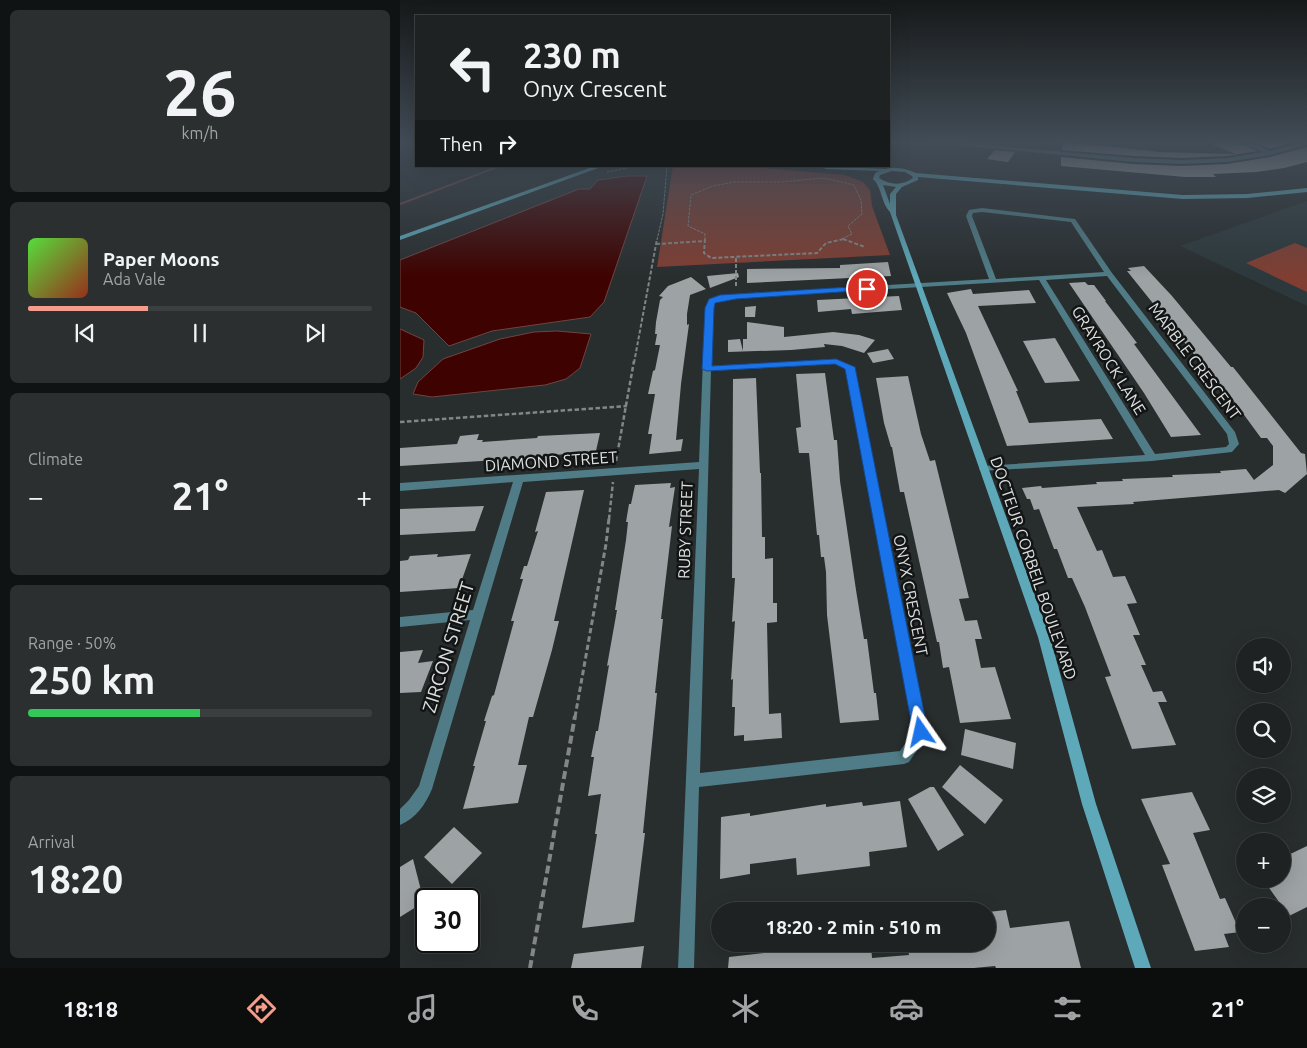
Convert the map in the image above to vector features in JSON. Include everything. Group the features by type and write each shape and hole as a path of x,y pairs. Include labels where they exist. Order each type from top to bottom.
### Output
{"main road":[{"path":"400,238 539,187"},
{"name":"DOCTEUR CORBEIL BOULEVARD","path":"880,187 886,203 892,210 917,286 1044,637 1089,804 1143,968"},
{"path":"892,210 893,194 899,187"},
{"path":"1067,187 1183,197 1247,196 1307,190"}],"street":[{"path":"993,281 969,216 973,210 1064,217 1072,220 1109,274"},
{"path":"917,286 1109,274"},
{"name":"MARBLE CRESCENT","path":"984,469 1152,458 1229,450 1234,444 1232,434 1109,274"},
{"name":"GRAYROCK LANE","path":"1041,278 1152,458"},
{"name":"RUBY STREET","path":"686,968 709,308 712,301 736,296 917,286"},
{"name":"ONYX CRESCENT","path":"692,781 904,756 921,732 850,367 836,362 707,369"},
{"name":"DIAMOND STREET","path":"400,487 704,465"},
{"name":"ZIRCON STREET","path":"400,818 413,807 425,788 519,478"},
{"path":"400,622 478,614"}],"path":[{"path":"530,968 606,544 614,472 663,214 665,187"},
{"path":"706,187 691,195 688,226 705,234 704,253 711,258 817,253 826,243 843,239 852,234 848,226 862,214 861,200 855,187"},
{"path":"843,239 865,247"},
{"path":"656,244 705,241"},
{"path":"736,258 736,296"},
{"path":"400,422 627,406"}],"shaded area":[{"path":"592,187 643,187 604,302 590,317 492,331 449,346 416,313 400,307 400,260 579,189 590,189"},
{"path":"670,187 868,187 870,190 872,206 890,255 657,267"},
{"path":"1307,201 1307,306 1180,246"},
{"path":"1295,243 1307,248 1307,292 1246,263"},
{"path":"400,329 424,340 423,357 416,368 400,379"},
{"path":"557,331 591,334 580,368 566,379 545,385 432,397 413,394 418,382 443,359 500,339 534,332"}],"building":[{"path":"888,262 891,276 747,283 747,269 840,268 840,265"},
{"path":"1144,266 1172,296 1231,367 1233,367 1301,453 1305,454 1307,474 1285,493 1279,490 1133,502 1134,504 1077,507 1097,551 1102,550 1113,577 1125,576 1137,603 1127,604 1140,635 1133,635 1146,665 1141,665 1153,692 1162,691 1167,702 1158,702 1176,745 1132,749 1105,677 1111,676 1085,607 1072,578 1068,578 1057,549 1054,549 1039,509 1034,510 1030,499 1027,499 1022,488 1097,484 1096,482 1123,481 1122,479 1173,477 1172,475 1221,473 1220,471 1246,469 1254,480 1273,465 1273,446 1267,438 1261,438 1228,393 1225,393 1127,271 1131,271 1128,268"},
{"path":"738,273 739,277 710,288 707,276"},
{"path":"691,277 706,289 690,295 687,314 687,325 689,324 676,440 683,439 681,451 649,454 652,434 648,434 655,394 648,394 660,345 655,345 657,334 655,334 656,322 660,300 663,297 659,296 668,286"},
{"path":"1085,282 1088,285 1094,285 1137,343 1134,344 1201,435 1171,437 1144,393 1069,283"},
{"path":"971,289 973,294 1029,290 1036,303 978,306 1018,391 1016,391 1029,423 1101,419 1113,439 1007,446 966,333 947,293"},
{"path":"899,296 902,310 852,314 851,309 818,312 817,300"},
{"path":"756,306 755,317 745,317 745,307"},
{"path":"747,322 784,327 784,337 833,332 859,335 875,340 864,353 842,346 824,344 825,347 791,350 728,352 728,340 740,339 743,351 743,339 747,339"},
{"path":"1055,338 1080,381 1045,383 1023,341"},
{"path":"888,349 894,359 873,363 867,353"},
{"path":"825,373 834,440 837,440 840,481 856,590 864,639 867,639 879,720 840,723 827,615 826,572 824,557 821,557 819,535 817,535 809,453 799,453 796,428 801,427 796,374"},
{"path":"908,376 921,434 930,461 935,460 969,598 959,599 965,621 977,620 982,639 975,639 981,668 995,667 1011,719 960,723 949,667 943,668 939,642 937,642 904,492 900,492 892,447 884,423 876,378"},
{"path":"756,378 762,537 765,537 765,559 773,558 773,603 777,603 777,622 767,623 769,714 781,713 782,738 744,741 744,735 734,736 735,707 732,707 733,679 731,680 735,621 732,622 735,578 732,578 733,379"},
{"path":"600,433 596,451 514,459 400,466 400,448 457,444 460,436 479,434 477,440 483,440 482,442 537,438 538,436"},
{"path":"671,483 670,488 675,487 669,527 672,526 661,619 663,619 655,693 657,693 643,833 645,833 634,922 582,928 597,834 595,834 601,794 588,796 594,757 591,757 596,731 598,731 609,665 607,666 617,610 615,610 626,540 629,504 631,504 635,485"},
{"path":"584,490 554,621 559,621 533,717 529,717 518,765 527,765 518,803 463,809 486,721 484,721 492,696 494,695 514,621 511,621 523,579 520,579 524,566 527,566 538,531 535,532 546,492"},
{"path":"484,506 475,531 400,535 400,509"},
{"path":"438,554 437,557 471,554 459,588 400,592 400,561 408,560 410,556"},
{"path":"423,650 418,663 433,661 421,692 400,693 400,652"},
{"path":"965,729 1016,743 1013,769 961,755"},
{"path":"960,765 1003,800 985,824 942,787"},
{"path":"930,787 934,787 964,835 938,851 908,799"},
{"path":"1192,792 1210,830 1193,833 1220,899 1225,898 1236,923 1236,932 1224,934 1229,947 1195,951 1162,865 1170,864 1141,799"},
{"path":"900,801 907,847 869,852 870,866 797,875 796,858 750,864 750,874 720,879 721,817 750,813 750,816 826,804 826,807 862,802 863,806"},
{"path":"454,827 482,853 452,884 424,857"},
{"path":"1307,846 1307,907 1291,915 1291,898 1276,898 1269,888 1291,888 1291,854"},
{"path":"413,859 420,888 415,888 415,908 400,917 400,867"},
{"path":"1006,910 1010,928 1069,921 1081,968 996,968 995,966 974,968 728,968 729,957 773,952 872,952 872,958 909,955 908,952 996,952 996,911"},
{"path":"644,946 641,968 571,968 574,954"}],"waterway":[{"path":"400,204 444,187"}],"route":[{"path":"867,289 736,296 712,301 709,308 707,369 836,362 850,367 921,732"}]}
